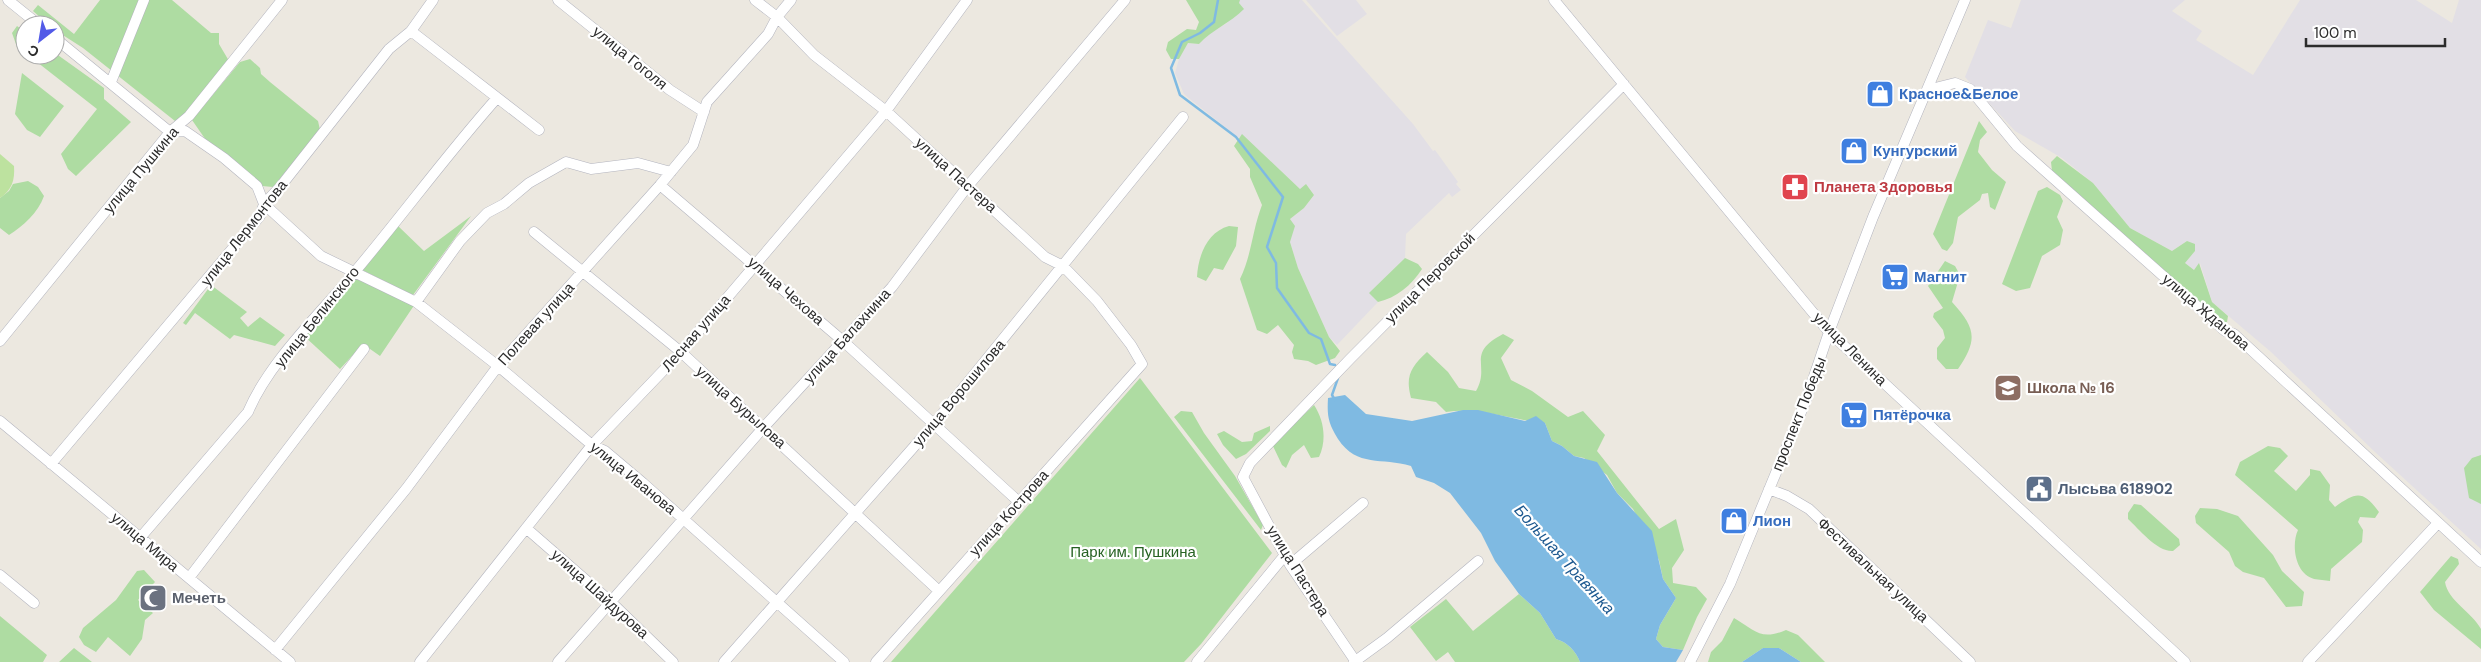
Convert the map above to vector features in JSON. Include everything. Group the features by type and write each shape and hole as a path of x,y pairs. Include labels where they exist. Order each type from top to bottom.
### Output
{"street":[{"path":"8,0 27,15"},
{"path":"111,82 144,0"},
{"name":"улица Пушкина","path":"0,341 170,132 189,116 282,0"},
{"name":"улица Лермонтова","path":"51,464 260,216 264,204 280,187 389,49 411,31 433,0"},
{"name":"улица Гоголя","path":"558,0 670,90 704,112"},
{"name":"улица Пастера","path":"755,0 776,17 814,55 886,111 1045,257 1064,266 1097,301 1131,345 1142,364"},
{"name":"Полевая улица","path":"275,650 406,489 498,366 660,185 693,145 707,102 768,34 776,17 791,0"},
{"name":"Лесная улица","path":"420,662 592,446 681,352 886,111 967,0"},
{"name":"улица Балахнина","path":"558,662 764,427 892,287 967,187 1125,0"},
{"name":"улица Ленина","path":"1554,0 1829,332 2185,662"},
{"name":"проспект Победы","path":"1690,662 1730,584 1806,400 1829,332 1873,217 1965,0"},
{"path":"411,31 539,130"},
{"path":"65,46 170,132 185,131 224,158 257,186 264,204"},
{"name":"улица Жданова","path":"1927,90 1955,83 1970,89 2017,146 2225,331 2234,334 2481,562"},
{"name":"улица Перовской","path":"1243,477 1250,464 1350,359 1624,84"},
{"name":"улица Белинского","path":"140,538 248,412 255,395 297,338 354,273 498,98"},
{"name":"улица Ворошилова","path":"724,662 934,424 1183,117"},
{"path":"416,302 460,241 487,213 504,204 530,183 566,162 591,169 638,162 671,172"},
{"name":"улица Чехова","path":"660,185 843,341 1019,502"},
{"name":"улица Иванова","path":"264,204 321,256 416,302 498,366 592,446 605,451 844,662"},
{"name":"улица Бурылова","path":"534,232 681,352 844,502 854,515 939,591"},
{"path":"189,578 364,349"},
{"name":"улица Кострова","path":"876,662 1142,364"},
{"name":"улица Мира","path":"0,421 290,662"},
{"name":"улица Пастера","path":"1243,477 1290,565 1355,661"},
{"name":"Фестивальная улица","path":"1769,489 1787,496 1809,509 1970,662"},
{"path":"1290,565 1363,503"},
{"path":"2308,662 2438,522"},
{"name":"улица Шайдурова","path":"526,528 610,602 673,662"},
{"path":"1201,660 1285,555"},
{"path":"1355,661 1387,638 1478,561"},
{"path":"0,575 34,603"}],"shaded area":[{"path":"1240,0 1302,0 1413,124 1433,151 1435,150 1458,182 1456,184 1461,190 1452,197 1449,193 1406,234 1405,258 1370,293 1378,302 1337,345 1329,337 1298,268 1290,242 1294,227 1290,219 1304,208 1314,195 1306,184 1301,190 1242,135 1239,138 1184,94 1175,73 1179,59 1188,43 1199,44 1209,34 1227,23"},
{"path":"1306,0 1356,0 1367,14 1337,36"},
{"path":"2021,0 2185,0 2172,11 2202,31 2196,40 2253,75 2300,0 2416,0 2452,23 2459,0 2481,0 2481,549 2375,452 2271,352 2212,302 2200,263 2194,270 2185,263 2195,251 2187,241 2172,251 2130,228 2093,183 2062,158 2015,131 1965,77 1988,20 2011,28"}],"green space":[{"path":"100,0 172,0 211,33 219,33 219,44 229,61 187,112 175,121 83,48 65,36 65,27 74,34"},
{"path":"1186,0 1240,0 1239,3 1244,9 1199,44 1188,43 1179,59 1171,59 1166,50 1168,42 1187,29 1196,30 1199,22"},
{"path":"38,5 50,15 38,15 33,11"},
{"path":"15,29 15,41 12,33"},
{"path":"250,59 260,68 261,74 318,121 320,130 273,187 262,186 208,143 192,120 240,62"},
{"path":"65,60 104,88 104,99 131,122 76,176 68,169 61,154 97,109 41,65 65,65"},
{"path":"22,73 64,106 40,137 27,130 15,114"},
{"path":"1979,121 1987,132 1980,140 1978,152 1992,170 2006,182 1995,210 1990,207 1988,193 1982,194 1980,200 1958,217 1953,243 1947,251 1942,249 1933,234"},
{"path":"1242,134 1300,189 1306,184 1314,195 1304,208 1290,219 1295,226 1290,242 1298,268 1329,337 1340,351 1335,358 1316,365 1308,361 1294,359 1292,352 1294,345 1278,325 1267,334 1257,330 1240,279 1247,261 1262,205 1250,177 1250,169 1234,146"},
{"path":"0,154 14,166 14,171 10,188 0,198"},
{"path":"2057,156 2093,183 2130,228 2172,251 2187,241 2195,244 2195,251 2185,263 2194,270 2199,263 2212,302 2228,316 2227,322 2222,323 2052,171 2051,162"},
{"path":"28,181 38,187 44,196 38,208 20,228 9,235 0,228 0,198 9,191 13,184"},
{"path":"2047,187 2060,195 2063,201 2057,217 2063,230 2060,245 2042,256 2030,288 2016,291 2002,284 2038,191"},
{"path":"471,216 413,295 362,270 397,225 424,251"},
{"path":"1229,226 1238,227 1236,246 1223,270 1214,268 1206,281 1197,277 1199,261 1209,239 1221,229"},
{"path":"1405,258 1418,264 1422,269 1403,290 1378,302 1369,293"},
{"path":"1945,261 1955,266 1960,275 1952,302 1966,319 1972,334 1969,350 1958,369 1946,369 1937,359 1937,348 1945,338 1943,330 1933,317 1934,313 1943,308 1928,286"},
{"path":"356,278 415,304 380,356 363,344 340,369 304,336"},
{"path":"211,285 247,312 240,318 248,327 260,317 285,335 275,346 234,335 230,339 195,313 186,325 183,323"},
{"path":"1503,334 1514,340 1501,358 1511,380 1532,391 1568,417 1583,411 1605,435 1597,451 1659,529 1676,519 1684,550 1672,568 1673,583 1696,587 1707,599 1683,650 1663,647 1656,639 1660,625 1676,598 1663,579 1659,560 1633,509 1617,493 1607,475 1584,458 1574,456 1562,446 1552,441 1545,423 1484,412 1446,412 1436,402 1411,398 1409,378 1411,372 1417,362 1427,352 1448,372 1459,388 1476,391 1480,382 1482,354 1492,341"},
{"name":"Парк им. Пушкина","path":"1140,378 1272,553 1201,644 1184,662 891,662"},
{"path":"1314,405 1320,417 1324,437 1319,457 1311,458 1304,445 1292,455 1286,468 1282,465 1272,444"},
{"path":"1181,411 1192,412 1204,433 1235,476 1263,525 1261,530 1174,417"},
{"path":"1270,426 1270,431 1246,454 1236,459 1223,445 1217,434 1224,431 1242,442 1252,441 1254,433"},
{"path":"2268,446 2280,448 2288,456 2274,471 2296,491 2310,475 2310,469 2320,471 2330,485 2329,500 2335,507 2348,498 2359,496 2368,500 2379,512 2375,518 2360,517 2358,522 2363,530 2362,542 2331,569 2330,581 2314,579 2302,571 2295,551 2298,530 2235,475 2240,462"},
{"path":"2481,455 2481,504 2469,498 2464,468 2472,458"},
{"path":"2134,504 2141,505 2179,539 2180,545 2173,551 2167,550 2149,539 2128,519 2128,513"},
{"path":"2200,508 2217,509 2238,516 2273,555 2282,571 2304,592 2302,606 2286,607 2264,578 2243,572 2235,566 2229,552 2196,523 2195,516"},
{"path":"2451,556 2458,559 2459,564 2445,582 2447,589 2455,601 2472,617 2481,629 2481,649 2434,610 2420,592"},
{"path":"144,570 155,582 138,600 153,613 145,620 142,639 130,656 108,637 96,652 84,645 79,637 83,628 116,600 137,571"},
{"path":"1519,594 1540,613 1556,639 1564,642 1571,648 1580,662 1455,662 1448,652 1436,661 1410,627 1446,599 1473,631"},
{"path":"0,616 47,655 43,662 0,662"},
{"path":"1734,618 1758,633 1770,634 1786,630 1798,635 1825,662 1801,662 1779,648 1763,648 1742,662 1708,662 1711,652 1722,641"},
{"path":"74,648 92,662 59,662"}],"water":[{"path":"1345,395 1366,414 1412,421 1463,410 1478,410 1525,421 1536,416 1545,423 1552,441 1562,446 1574,456 1597,462 1617,493 1652,531 1663,579 1676,598 1660,625 1656,639 1663,647 1683,650 1676,662 1580,662 1571,648 1564,642 1556,639 1540,613 1519,594 1495,561 1481,533 1450,493 1434,483 1416,477 1411,466 1362,458 1345,448 1332,428 1329,419 1328,398"},
{"path":"1763,648 1779,648 1801,662 1742,662"}],"waterway":[{"name":"Большая Травянка","path":"1218,0 1214,22 1200,33 1182,42 1171,68 1180,95 1236,137 1283,197 1267,247 1276,263 1277,288 1309,333 1321,339 1330,364 1335,365"},
{"name":"Большая Травянка","path":"1335,400 1332,395 1338,378"}],"place":[{"name":"Красное&Белое","path":"1880,94"},
{"name":"Кунгурский","path":"1854,151"},
{"name":"Планета Здоровья","path":"1795,187"},
{"name":"Магнит","path":"1895,277"},
{"name":"Школа № 16","path":"2008,388"},
{"name":"Пятёрочка","path":"1854,415"},
{"name":"Лысьва 618902","path":"2039,489"},
{"name":"Лион","path":"1734,521"},
{"name":"Мечеть","path":"153,598"}]}
